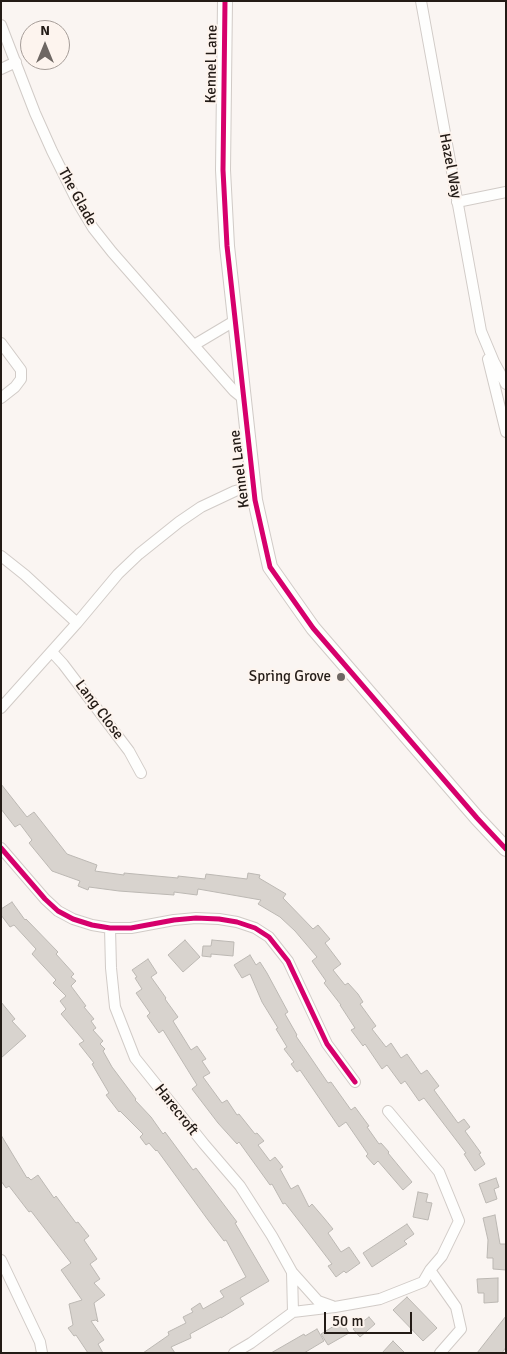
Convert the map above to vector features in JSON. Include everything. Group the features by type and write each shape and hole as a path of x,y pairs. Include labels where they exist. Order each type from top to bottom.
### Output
{"street":[{"name":"Kennel Lane","path":"225,1 224,205 255,500 270,567 313,628 506,849"},
{"name":"Hazel Way","path":"421,1 481,331 506,432"},
{"name":"The Glade","path":"1,25 52,151 93,228 234,391 245,400"},
{"path":"1,69 16,62"},
{"path":"457,202 506,192"},
{"path":"194,345 236,320"},
{"name":"Hazel Way","path":"481,331 506,384"},
{"path":"1,343 21,370 21,379 15,387 1,398"},
{"path":"1,708 52,652 118,574 139,554 201,507 235,490 254,486"},
{"path":"1,556 25,575 77,623"},
{"name":"Lang Close","path":"52,652 130,751 140,772"},
{"path":"1,848 39,894 58,911 73,918 110,928 131,928 196,918 228,920 255,928 269,937 288,961 327,1044 355,1082"},
{"name":"Harecroft","path":"110,928 111,968 115,1006 135,1058 240,1186 272,1236 292,1272 318,1301 336,1307"},
{"path":"234,1353 293,1312 380,1299 423,1282 442,1256 459,1221 439,1172 388,1111"},
{"path":"1,1260 40,1342 42,1353"},
{"path":"430,1270 456,1307 461,1328 440,1353"},
{"name":"Harecroft","path":"292,1272 293,1312"}],"building":[{"path":"1,784 27,817 34,812 67,854 97,865 95,871 124,875 124,873 205,879 206,874 247,879 248,873 260,875 259,878 286,894 283,898 313,929 318,925 330,939 325,943 341,964 333,970 345,985 348,983 358,994 363,1002 360,1004 376,1026 372,1029 386,1047 391,1043 401,1058 407,1054 421,1074 427,1070 439,1086 434,1090 458,1123 464,1119 470,1127 465,1131 481,1153 479,1154 485,1164 475,1171 464,1154 466,1153 424,1098 419,1101 405,1081 401,1084 387,1065 382,1069 365,1044 363,1046 351,1030 355,1028 341,1005 324,983 326,981 312,961 317,957 295,931 280,917 258,904 261,900 198,889 197,895 174,892 174,895 89,887 88,890 78,886 80,881 52,871 29,843 32,840 20,824 15,827 1,809"},
{"path":"12,902 25,920 58,952 56,954 74,974 71,977 76,981 71,986 94,1019 91,1021 96,1028 93,1030 103,1041 100,1044 105,1049 103,1051 112,1067 135,1100 151,1117 163,1134 165,1132 193,1170 196,1168 237,1222 235,1223 269,1281 240,1298 244,1304 190,1334 191,1338 171,1347 175,1353 143,1353 169,1335 168,1332 186,1323 183,1317 193,1312 191,1309 200,1303 203,1309 224,1297 220,1291 246,1277 226,1240 224,1241 157,1150 149,1143 146,1145 140,1137 143,1134 119,1112 106,1095 109,1093 92,1064 94,1063 79,1044 84,1041 61,1014 66,1009 60,1001 66,996 53,983 56,980 32,954 36,949 14,925 10,927 1,915 1,909"},
{"path":"185,940 200,957 183,972 168,955"},
{"path":"212,940 234,942 233,956 211,954 211,957 202,956 203,946 211,946"},
{"path":"250,955 256,965 260,962 267,973 288,1012 285,1014 296,1036 328,1083 331,1082 351,1110 355,1107 379,1144 381,1143 389,1152 412,1182 403,1190 378,1161 374,1165 366,1156 368,1154 346,1122 339,1127 300,1070 297,1072 291,1064 294,1062 284,1049 287,1047 262,1002 250,974 242,978 234,965"},
{"path":"148,959 157,973 151,977 178,1017 173,1021 191,1050 197,1046 206,1059 202,1061 210,1073 203,1077 222,1103 227,1100 237,1115 239,1114 255,1134 257,1133 264,1141 258,1145 270,1161 275,1157 283,1167 280,1169 291,1189 298,1185 309,1207 312,1204 333,1229 328,1233 341,1252 349,1247 360,1263 346,1273 344,1271 336,1277 328,1266 332,1264 285,1203 283,1204 272,1184 270,1185 239,1142 237,1144 218,1123 192,1089 197,1085 163,1030 159,1033 147,1016 150,1013 136,993 142,989 132,970"},
{"path":"1,1002 15,1019 12,1021 26,1036 1,1058"},
{"path":"1,1135 27,1178 31,1180 38,1175 54,1198 56,1196 76,1223 78,1222 89,1236 84,1240 97,1259 90,1264 100,1279 94,1283 105,1295 94,1303 98,1322 96,1320 91,1321 104,1340 98,1344 103,1353 88,1353 76,1335 74,1336 68,1328 73,1325 69,1304 82,1300 61,1270 71,1263 31,1211 29,1212 9,1186 6,1188 1,1181"},
{"path":"496,1178 499,1187 494,1189 497,1199 486,1203 479,1184"},
{"path":"418,1192 428,1194 426,1202 432,1203 428,1220 413,1217"},
{"path":"495,1215 500,1244 506,1244 506,1270 493,1269 493,1258 487,1258 488,1240 483,1218"},
{"path":"407,1224 414,1234 404,1241 407,1244 372,1267 363,1253"},
{"path":"498,1278 498,1302 484,1303 484,1293 478,1293 477,1279"},
{"path":"407,1297 437,1328 423,1341 393,1310"},
{"path":"506,1316 506,1347 502,1353 477,1353"},
{"path":"369,1317 375,1324 360,1337 353,1329"},
{"path":"342,1321 349,1333 328,1345 321,1334"},
{"path":"317,1329 324,1341 304,1353 271,1353 304,1334 305,1336"},
{"path":"393,1341 405,1353 382,1353"}],"cycle path":[{"path":"225,1 223,170 227,246 255,500 270,567 313,628 506,849"},
{"path":"1,848 45,899 58,911 73,919 110,928 131,928 196,918 219,919 255,928 269,937 288,961 327,1044 355,1082"}],"place":[{"name":"Spring Grove","path":"341,677"}]}
